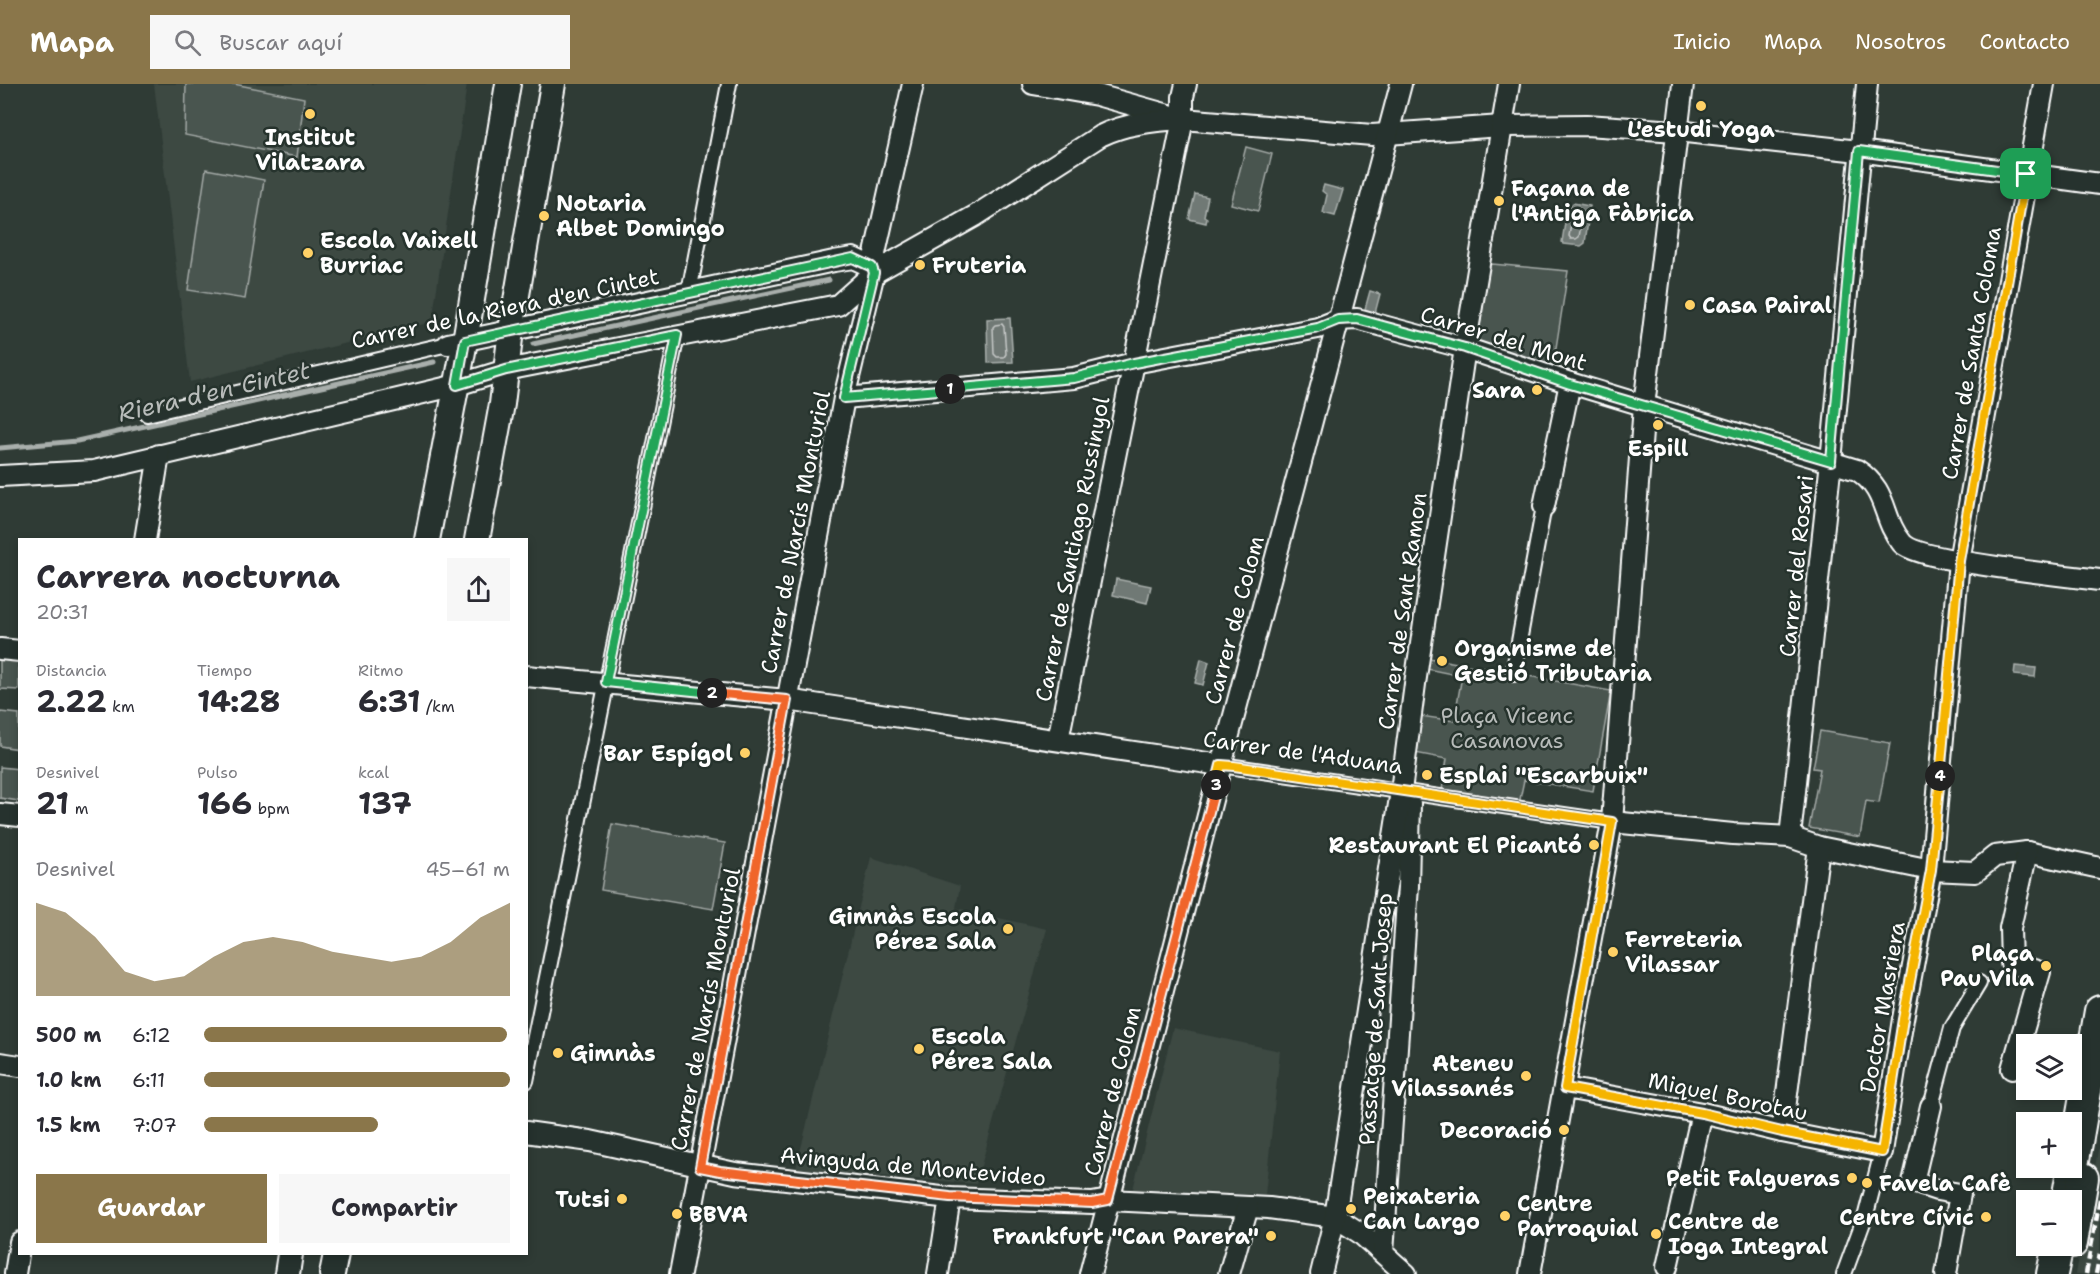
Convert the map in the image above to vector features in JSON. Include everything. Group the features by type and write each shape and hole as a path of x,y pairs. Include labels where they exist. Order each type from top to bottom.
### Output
{"main road":[{"path":"2069,1190 2100,1011"},
{"path":"2081,1190 2100,1086"},
{"path":"2052,1274 2056,1256"},
{"path":"2066,1274 2069,1256"}],"street":[{"path":"427,538 457,385 457,342 508,84"},
{"path":"477,538 554,84"},
{"path":"689,292 729,84"},
{"name":"Carrer de Narcís Monturiol","path":"680,1274 844,398 913,84"},
{"path":"1033,84 1098,95 1183,119"},
{"name":"Carrer de Santiago Russinyol","path":"1058,740 1183,119 1183,97 1186,84"},
{"name":"Carrer de Colom","path":"1090,1274 1221,765 1401,84"},
{"name":"Carrer de Sant Ramon","path":"1321,1274 1335,1217 1401,791 1465,348 1509,84"},
{"path":"1530,1274 1612,822 1644,406 1683,84"},
{"name":"Carrer del Rosari","path":"1790,837 1831,461 1867,84"},
{"name":"Carrer de Santa Coloma","path":"1931,870 1959,561 2026,174 2044,84"},
{"path":"0,476 94,471 457,385 506,370 838,305 873,270 975,216 1110,131 1155,121 1183,119 1389,134 1502,126 1586,125 1677,131 1859,151 2100,184"},
{"name":"Carrer de la Riera d'en Cintet","path":"147,414 511,330 853,258 873,270"},
{"name":"Carrer del Mont","path":"844,398 1074,378 1134,363 1318,328 1338,320 1357,319 1465,348 1570,384 1857,470 1869,478 1877,488 1894,530 1903,544 1921,553 1959,561 2100,580"},
{"path":"528,1072 566,894 606,682 677,335"},
{"path":"1514,674 1544,506 1570,384"},
{"path":"145,538 159,455"},
{"path":"0,649 18,651"},
{"name":"Carrer de l'Aduana","path":"528,676 787,700 1612,822 1790,837 1820,847 1931,870 1976,872 1995,856 2027,852 2100,868"},
{"name":"Passatge de Sant Josep","path":"1383,1253 1408,886 1410,803 1401,791"},
{"path":"0,814 18,816"},
{"path":"1782,1132 1820,847"},
{"path":"2012,1070 2040,972 2011,963 2010,928 2027,852"},
{"name":"Doctor Masriera","path":"1882,1152 1903,1019 1931,870"},
{"path":"1946,1274 1960,1194 1937,1190 1913,1182 1952,1028 1979,983"},
{"path":"0,1063 18,1066"},
{"name":"Miquel Borotau","path":"1565,1088 1702,1113 1882,1152"},
{"path":"1667,1267 1702,1113"},
{"name":"Avinguda de Montevideo","path":"528,1132 590,1141 700,1167 744,1174 950,1197 1092,1203 1108,1200 1269,1208 1335,1217"},
{"path":"1844,1273 1866,1214 1882,1152"},
{"path":"938,1274 950,1197"},
{"path":"1229,1274 1248,1207"},
{"path":"1335,1217 1360,1233 1406,1274"},
{"path":"15,1274 18,1255"},
{"path":"287,1274 290,1255"},
{"path":"332,1274 336,1255"}],"shaded area":[{"name":"Escola Vaixell Burriac","path":"154,84 467,84 432,322 190,382"},
{"name":"Escola Pérez Sala","path":"871,857 960,886 956,908 1047,929 976,1184 796,1169"},
{"path":"1173,1028 1280,1051 1265,1195 1133,1189"},
{"path":"2100,1140 2100,1274 2075,1274 2078,1256 2082,1256 2082,1236"}],"green space":[{"path":"186,84 234,84 304,98 297,157 185,135"},
{"path":"1246,147 1272,154 1258,211 1231,204"},
{"path":"206,169 264,180 245,299 188,290"},
{"path":"1489,265 1568,271 1553,367 1477,346"},
{"path":"0,658 18,659 18,690 0,689"},
{"name":"Plaça Vicenc Casanovas","path":"1429,658 1611,691 1593,791 1524,780 1519,804 1442,790 1447,759 1415,753 1421,716 1454,721 1462,676 1427,669"},
{"path":"0,712 18,714 18,749 0,746"},
{"path":"1820,731 1890,743 1879,803 1866,801 1860,837 1809,828 1820,769 1813,768"},
{"path":"0,767 18,769 18,801 0,798"},
{"path":"612,824 725,843 713,909 601,890"}],"water":[{"path":"1324,185 1343,190 1335,216 1323,213 1327,195 1322,191"},
{"path":"1195,194 1208,197 1204,216 1207,218 1206,223 1189,219"},
{"path":"1573,203 1590,206 1585,243 1581,246 1562,242 1567,210"},
{"path":"1370,291 1380,294 1375,313 1365,309"},
{"path":"1010,318 1013,362 988,363 987,319"},
{"path":"1116,579 1151,586 1147,603 1113,595"},
{"path":"1201,659 1209,662 1203,685 1195,683"},
{"path":"2015,666 2036,668 2035,677 2014,675"}],"waterway":[{"name":"Riera d'en Cintet","path":"533,344 829,280"},
{"name":"Riera d'en Cintet","path":"0,448 77,441 434,362"}],"railway":[{"path":"2086,1274 2100,1199"},
{"path":"2096,1274 2100,1254"}],"place":[{"name":"L'estudi Yoga","path":"1701,106"},
{"name":"Institut Vilatzara","path":"310,114"},
{"name":"Façana de l'Antiga Fàbrica","path":"1499,201"},
{"name":"Notaria Albet Domingo","path":"544,216"},
{"name":"Escola Vaixell Burriac","path":"308,253"},
{"name":"Fruteria","path":"920,265"},
{"name":"Casa Pairal","path":"1690,305"},
{"name":"Sara","path":"1537,390"},
{"name":"Espill","path":"1658,425"},
{"name":"Organisme de Gestió Tributaria","path":"1442,661"},
{"name":"Bar Espígol","path":"745,753"},
{"name":"Esplai \"Escarbuix\"","path":"1427,775"},
{"name":"Restaurant El Picantó","path":"1594,845"},
{"name":"Gimnàs Escola Pérez Sala","path":"1008,929"},
{"name":"Ferreteria Vilassar","path":"1613,952"},
{"name":"Plaça Pau Vila","path":"2046,966"},
{"name":"Escola Pérez Sala","path":"919,1049"},
{"name":"Gimnàs","path":"558,1053"},
{"name":"Ateneu Vilassanés","path":"1526,1076"},
{"name":"Decoració","path":"1564,1130"},
{"name":"Petit Falgueras","path":"1852,1178"},
{"name":"Favela Cafè","path":"1867,1183"},
{"name":"Tutsi","path":"622,1199"},
{"name":"Peixateria Can Largo","path":"1351,1209"},
{"name":"BBVA","path":"677,1214"},
{"name":"Centre Parroquial","path":"1505,1216"},
{"name":"Centre Cívic","path":"1986,1217"},
{"name":"Centre de Ioga Integral","path":"1656,1234"},
{"name":"Frankfurt \"Can Parera\"","path":"1271,1236"}],"route":[{"path":"1859,151 2026,174 1959,561 1931,870 1903,1019 1882,1152 1702,1113 1565,1088 1612,822 1221,765 1108,1200 1092,1203 950,1197 700,1167 787,700 606,682 677,335 506,370 457,385 465,341 853,258 872,267 874,273 844,398 1074,378 1134,363 1318,328 1338,320 1357,319 1465,348 1570,384 1831,461 1859,151"}]}
